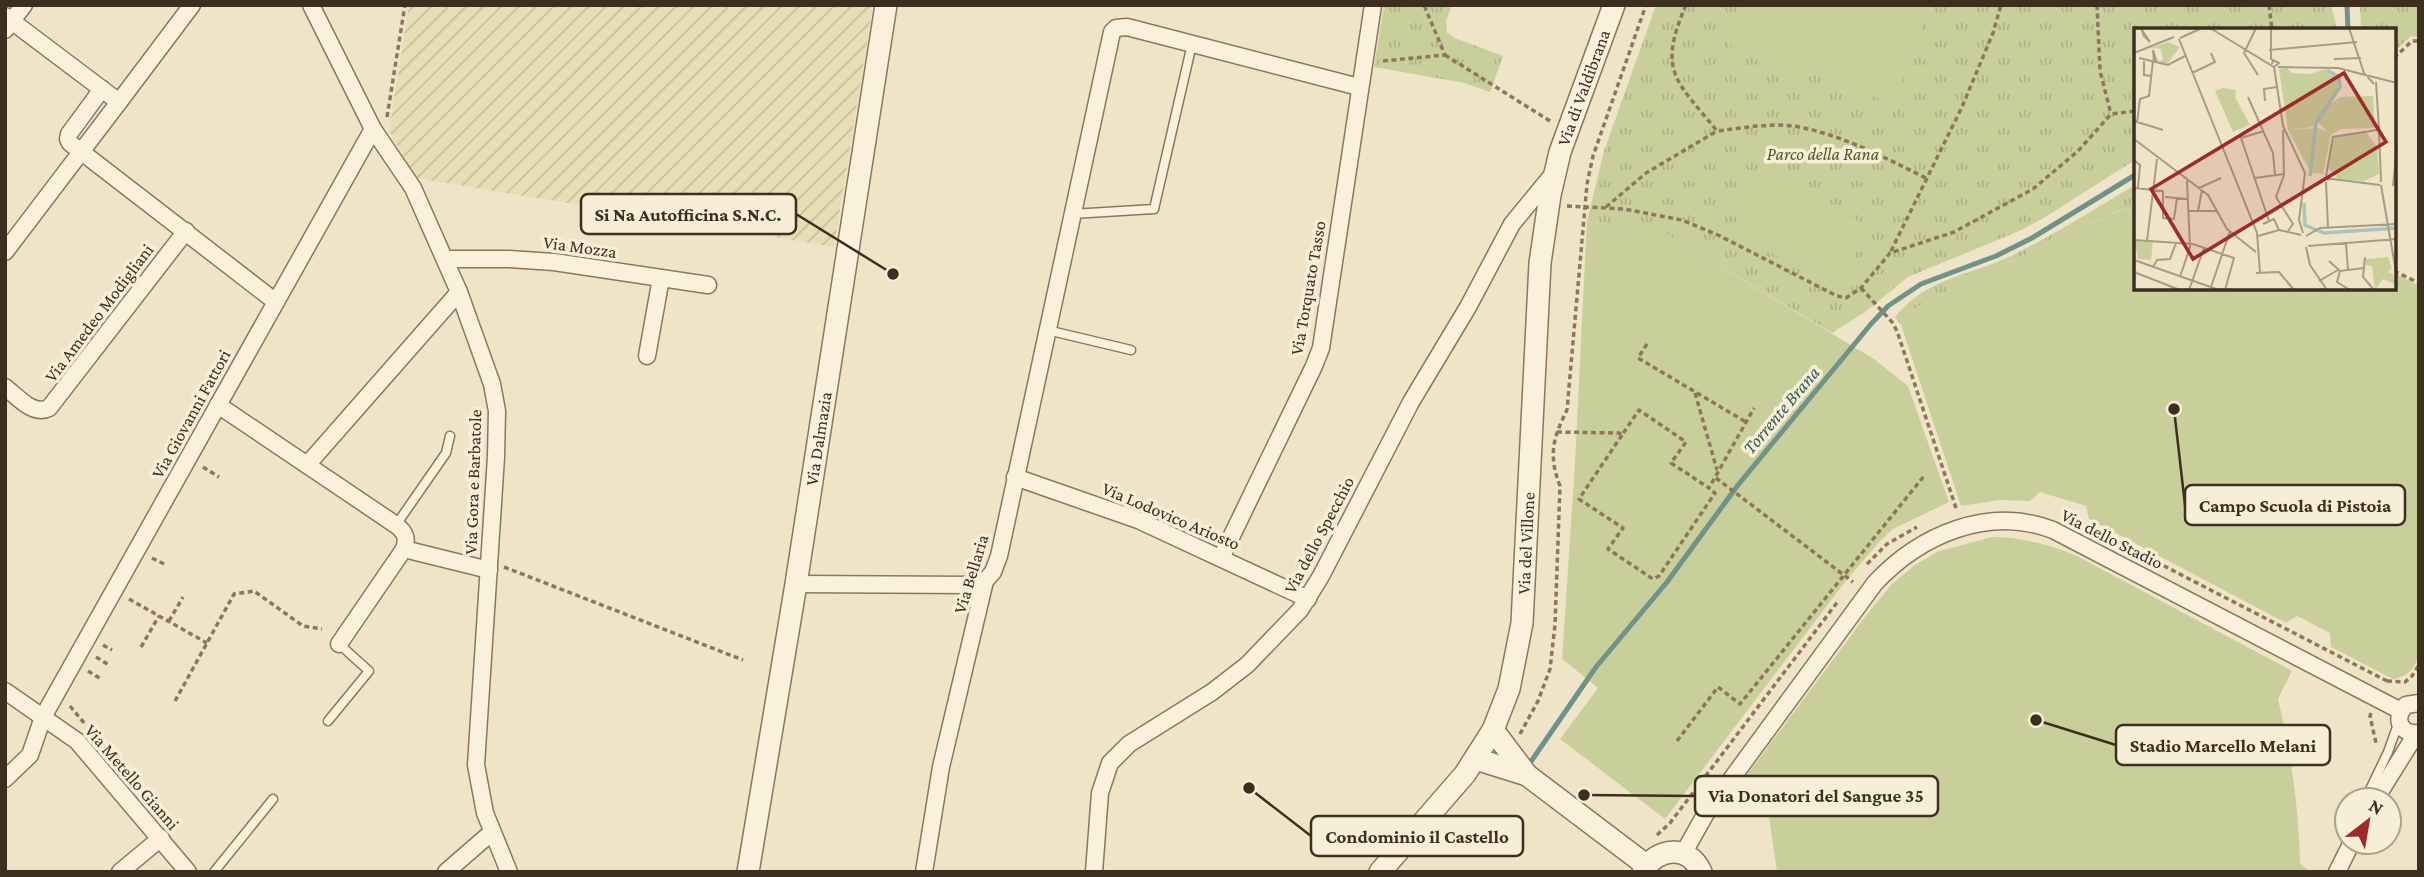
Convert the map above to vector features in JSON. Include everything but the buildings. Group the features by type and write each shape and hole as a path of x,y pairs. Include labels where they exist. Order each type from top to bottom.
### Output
{"street":[{"path":"24,5 8,22 119,102"},
{"path":"5,252 192,5"},
{"name":"Via Gora e Barbatole","path":"311,5 373,130 412,188 446,259 488,367 497,411 476,754 482,802 509,872"},
{"name":"Via Dalmazia","path":"748,872 886,5"},
{"name":"Via Torquato Tasso","path":"1221,558 1321,348 1373,5"},
{"name":"Via di Valdibrana","path":"1555,173 1567,131 1614,5"},
{"name":"Via Bellaria","path":"923,872 941,767 985,581 993,572 999,556 1110,38 1116,28 1132,28 1192,43"},
{"path":"1192,43 1359,87"},
{"path":"102,89 68,136 70,143 276,302"},
{"name":"Via Giovanni Fattori","path":"5,779 30,755 43,717 373,130"},
{"name":"Via del Villone","path":"1380,872 1476,759 1493,730 1508,689 1522,623 1540,263 1555,173"},
{"name":"Via dello Specchio","path":"1094,872 1101,786 1115,756 1247,666 1289,623 1308,599 1411,402 1468,307 1504,237 1555,173"},
{"name":"Via Amedeo Modigliani","path":"5,387 35,410 49,408 186,232"},
{"name":"Via Mozza","path":"446,259 532,260 708,285"},
{"path":"647,356 661,278"},
{"path":"307,465 459,292"},
{"path":"218,405 396,524 405,534 407,540 404,549 339,644"},
{"name":"Via Lodovico Ariosto","path":"1015,477 1116,511 1308,599"},
{"name":"Via dello Stadio","path":"1683,854 1705,815 1875,583 1912,550 1962,526 2016,523 2053,530 2378,700 2400,716 2404,730 2417,733"},
{"path":"404,549 489,565"},
{"path":"796,583 972,584 985,581"},
{"name":"Via Metello Gianni","path":"5,691 77,741 188,872"},
{"path":"2400,716 2406,705 2418,702"},
{"path":"1493,730 1527,775 1645,868 1657,855 1674,851 1691,858 1701,872"},
{"path":"2384,786 2417,733"},
{"path":"1476,759 1527,775"},
{"path":"446,872 492,832"},
{"path":"120,872 161,838"},
{"path":"2337,872 2345,856"}],"lane":[{"path":"1072,214 1154,209 1192,43"},
{"path":"1047,330 1131,350"},
{"path":"396,524 446,453 450,436"},
{"path":"328,721 369,671 339,644"},
{"path":"2372,786 2388,752 2400,716"},
{"path":"214,872 273,799"},
{"path":"2329,872 2337,856"}],"path":[{"path":"382,145 405,5"},
{"path":"1424,5 1445,55 1548,119"},
{"path":"1518,738 1538,701 1550,669 1555,625 1560,486 1552,454 1554,438 1567,410 1584,206 1593,156 1646,5"},
{"path":"1686,5 1672,47 1672,70 1680,86 1717,131"},
{"path":"1548,206 1644,211 1700,226 1841,298 1851,297 1890,253 1962,107 1993,33 2001,5"},
{"path":"2097,5 2100,71 2111,114"},
{"path":"2269,5 2272,28"},
{"path":"2396,56 2412,41 2419,41"},
{"path":"1375,62 1445,55"},
{"path":"1890,253 1954,232 2033,189 2078,151 2111,114 2134,111"},
{"path":"1605,208 1646,173 1717,131 1753,126 1797,127 1857,144 1926,178"},
{"path":"2396,272 2419,284"},
{"path":"1861,288 1897,331 1962,526"},
{"path":"1647,344 1638,358 1746,422"},
{"path":"1695,391 1718,471"},
{"path":"1709,488 1754,408"},
{"path":"1639,410 1686,442 1671,463 1709,488 1715,493 1659,576 1653,579 1608,549 1623,528 1579,499 1639,410"},
{"path":"1557,432 1622,435"},
{"path":"202,466 219,477"},
{"path":"1678,741 1718,687 1740,704 1924,476"},
{"path":"1716,478 1853,582"},
{"path":"145,567 150,556 166,565"},
{"path":"489,565 496,564 743,660"},
{"path":"175,701 234,594 254,591 303,626 321,629"},
{"path":"1654,837 1670,823 1844,593"},
{"path":"127,597 207,643"},
{"path":"169,621 183,597"},
{"path":"141,647 159,616"},
{"path":"101,679 86,670 102,643 112,650"},
{"path":"94,656 109,665"},
{"path":"2376,750 2370,716 2387,681 2405,682 2417,673 2419,665"},
{"path":"68,704 92,732"}],"shaded area":[{"path":"409,5 873,5 834,247 416,178 389,131"}],"green space":[{"path":"1384,5 1452,5 1446,21 1447,32 1455,38 1503,56 1490,92 1464,83 1374,67"},
{"name":"Parco della Rana","path":"1656,5 2331,5 2336,24 2335,28 2134,28 2134,161 2019,231 1908,277 1865,312 1832,333 1663,232 1587,221 1604,151"},
{"path":"1741,5 1930,5 1894,104 1727,44"},
{"path":"2360,5 2419,5 2419,37 2411,36 2396,50 2396,28 2361,28"},
{"path":"1759,174 1869,226 1841,286 1731,234"},
{"path":"2134,186 2134,208 2123,209 2065,235 1910,311 1901,325 1895,317 1908,303 1935,285 2013,255"},
{"path":"2134,208 2134,290 2396,290 2396,274 2419,286 2419,657 2406,675 2393,679 2331,647 2330,633 2297,616 2286,623 2089,519 2086,506 2040,492 2030,501 1999,500 1961,506 1901,325 1910,311 2124,209"},
{"path":"1587,221 1663,232 1874,359 1908,386 1949,502 1893,529 1881,540 1848,578 1665,819 1560,739 1598,688 1562,659"},
{"path":"1993,537 2036,542 2077,556 2292,671 2278,699 2294,781 2300,864 2311,872 1777,872 1765,789 1747,775 1892,584 1915,565 1939,551"}],"waterway":[{"name":"Torrente Brana","path":"2347,5 2348,28"},
{"name":"Torrente Brana","path":"1532,760 1596,667 1667,582 1738,485 1888,306 1921,284 1996,256 2032,238 2134,176"}],"place":[{"name":"Si Na Autofficina S.N.C.","path":"893,274"},
{"name":"Campo Scuola di Pistoia","path":"2174,409"},
{"name":"Stadio Marcello Melani","path":"2036,720"},
{"name":"Condominio il Castello","path":"1249,788"},
{"name":"Via Donatori del Sangue 35","path":"1584,795"}]}
